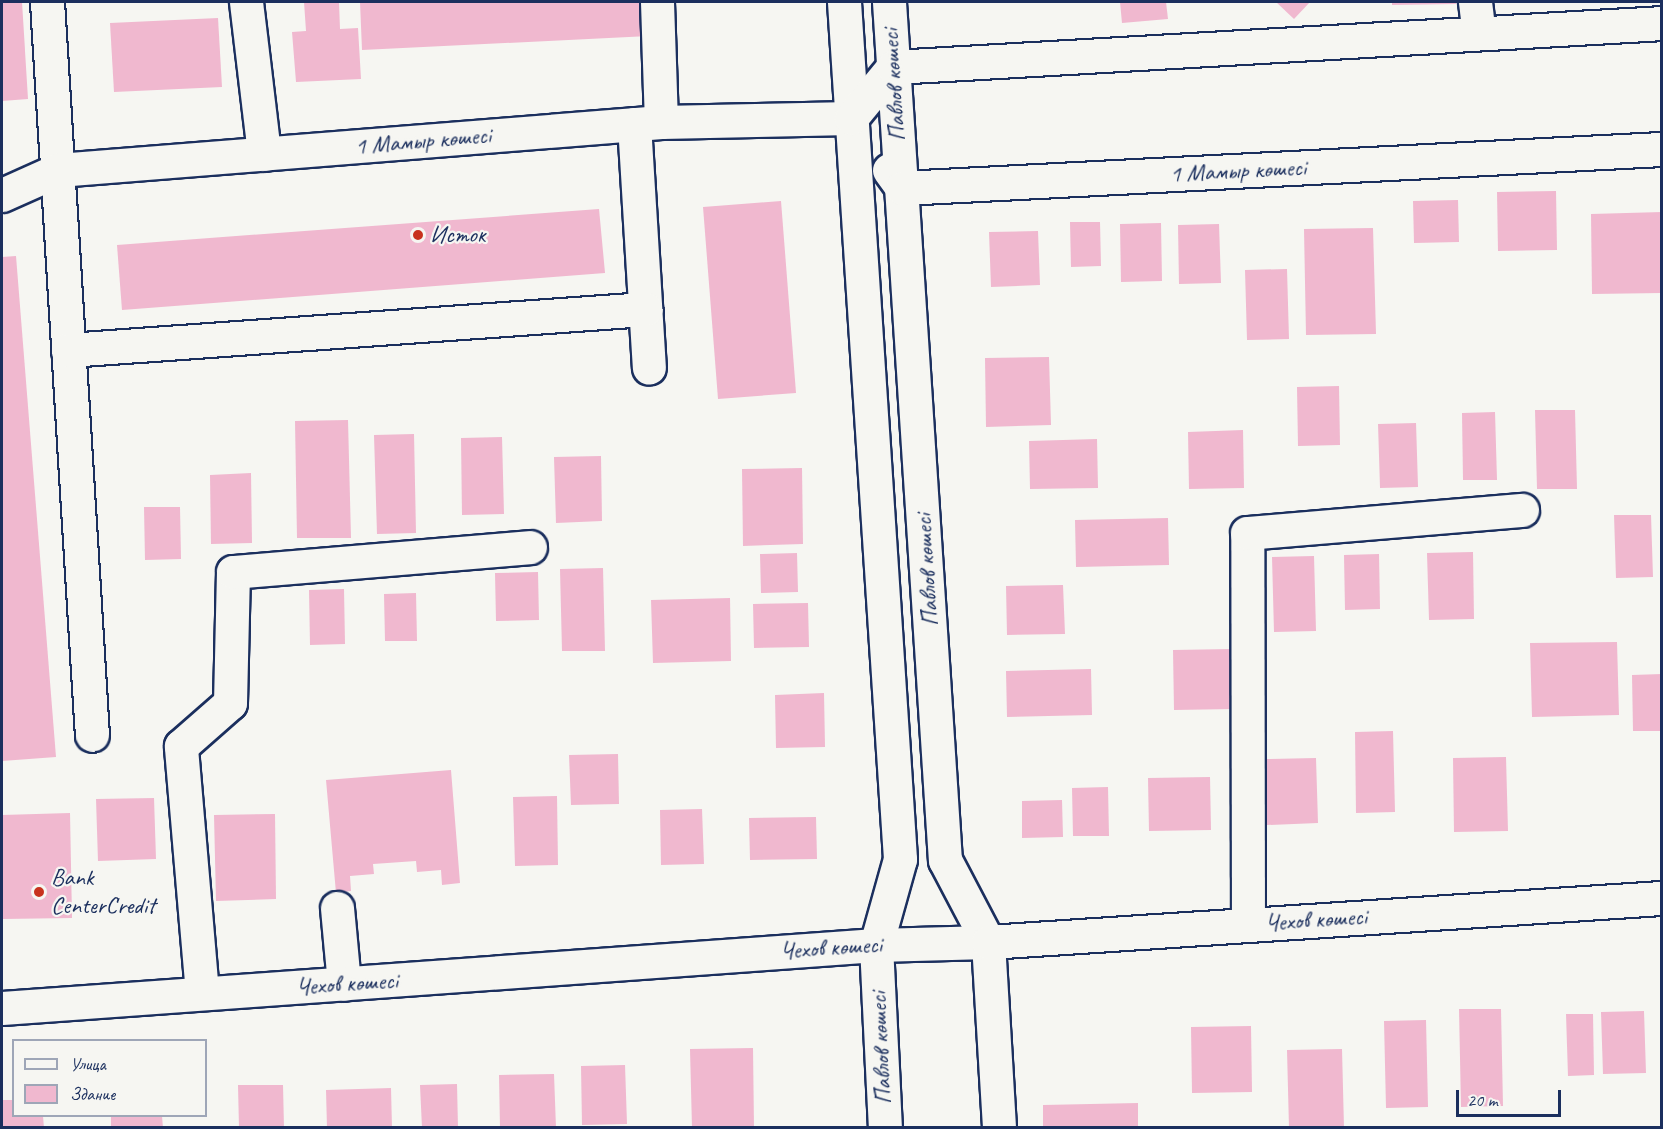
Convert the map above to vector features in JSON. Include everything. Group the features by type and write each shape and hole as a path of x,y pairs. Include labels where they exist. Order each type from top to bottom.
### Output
{"street":[{"path":"47,2 92,735"},
{"path":"246,2 264,154"},
{"path":"649,368 646,309 648,123 657,2"},
{"name":"Павлов көшесі","path":"844,2 900,859 876,945 885,1128"},
{"name":"Павлов көшесі","path":"889,2 945,860 988,942 999,1128"},
{"path":"1475,2 1479,33"},
{"path":"902,188 851,118 893,68 1662,23"},
{"name":"1 Мамыр көшесі","path":"2,195 58,170 648,123 851,118"},
{"name":"1 Мамыр көшесі","path":"902,188 1662,149"},
{"path":"68,350 646,309"},
{"path":"1248,925 1247,533 1522,510"},
{"path":"202,993 181,746 230,703 233,572 530,547"},
{"name":"Чехов көшесі","path":"2,1008 876,945 988,942 1662,898"},
{"path":"337,908 344,984"}],"building":[{"path":"2,2 22,2 28,99 2,101"},
{"path":"304,2 339,2 340,29 358,28 361,79 296,82 292,32 306,31"},
{"path":"360,2 647,2 649,36 362,50"},
{"path":"1120,2 1166,2 1168,19 1122,23"},
{"path":"1276,2 1310,2 1294,19"},
{"path":"1392,2 1456,2 1456,4 1392,5"},
{"path":"218,18 222,87 114,92 110,23"},
{"path":"1556,191 1557,250 1498,251 1497,192"},
{"path":"1458,200 1459,242 1414,243 1413,201"},
{"path":"781,201 796,393 718,399 703,207"},
{"path":"599,209 605,273 122,310 117,245"},
{"path":"1662,212 1662,293 1592,294 1591,214"},
{"path":"1070,222 1100,222 1101,266 1071,267"},
{"path":"1161,223 1162,281 1121,282 1120,224"},
{"path":"1219,224 1221,283 1179,284 1178,225"},
{"path":"1373,228 1376,334 1306,335 1304,229"},
{"path":"1038,231 1040,285 991,287 989,232"},
{"path":"16,256 56,757 2,761 2,257"},
{"path":"1287,269 1289,339 1247,340 1245,270"},
{"path":"1049,357 1051,425 986,427 985,358"},
{"path":"1339,386 1340,445 1298,446 1297,387"},
{"path":"1535,410 1575,410 1577,489 1537,489"},
{"path":"1495,412 1497,480 1463,480 1462,413"},
{"path":"348,420 351,538 297,538 295,421"},
{"path":"1416,423 1418,487 1380,488 1378,424"},
{"path":"1243,430 1244,488 1189,489 1188,432"},
{"path":"414,434 416,533 377,534 374,435"},
{"path":"502,437 504,514 462,515 461,438"},
{"path":"1097,439 1098,488 1030,489 1029,441"},
{"path":"601,456 602,521 556,523 554,457"},
{"path":"802,468 803,544 743,546 742,469"},
{"path":"251,473 252,543 211,544 210,475"},
{"path":"144,507 180,507 181,559 145,560"},
{"path":"1614,515 1651,515 1653,577 1616,578"},
{"path":"1168,518 1169,565 1076,567 1075,520"},
{"path":"1473,552 1474,619 1429,620 1427,553"},
{"path":"797,553 798,592 761,593 760,554"},
{"path":"1379,554 1380,609 1345,610 1344,555"},
{"path":"1314,556 1316,631 1274,632 1272,557"},
{"path":"603,568 605,651 562,651 560,569"},
{"path":"538,572 539,620 496,621 495,573"},
{"path":"1063,585 1065,634 1007,635 1006,586"},
{"path":"344,589 345,644 310,645 309,590"},
{"path":"416,593 417,641 385,641 384,594"},
{"path":"730,598 731,661 653,663 651,600"},
{"path":"808,603 809,647 754,648 753,604"},
{"path":"1617,642 1619,715 1532,717 1530,643"},
{"path":"1232,649 1234,709 1174,710 1173,650"},
{"path":"1091,669 1092,715 1007,717 1006,671"},
{"path":"1662,674 1662,731 1633,731 1632,675"},
{"path":"824,693 825,747 776,748 775,695"},
{"path":"1393,731 1395,812 1356,813 1355,732"},
{"path":"618,754 619,804 571,805 569,755"},
{"path":"1506,757 1508,831 1454,832 1453,758"},
{"path":"1316,758 1318,823 1267,825 1266,759"},
{"path":"451,770 460,883 442,885 441,870 417,872 416,861 373,864 374,874 350,876 351,891 336,893 326,780"},
{"path":"1210,777 1211,830 1149,831 1148,778"},
{"path":"1108,787 1109,836 1073,836 1072,788"},
{"path":"557,796 558,865 515,866 513,797"},
{"path":"154,798 156,859 98,861 96,799"},
{"path":"1062,800 1063,837 1022,838 1022,801"},
{"path":"702,809 704,864 661,865 660,810"},
{"path":"70,813 72,918 3,919 2,815"},
{"path":"275,814 276,899 216,901 214,815"},
{"path":"816,817 817,859 750,860 749,818"},
{"path":"1459,1009 1501,1009 1503,1106 1461,1107"},
{"path":"1644,1011 1646,1073 1603,1074 1601,1012"},
{"path":"1566,1014 1593,1014 1594,1075 1568,1076"},
{"path":"1426,1020 1428,1107 1386,1108 1384,1021"},
{"path":"1251,1026 1252,1092 1192,1093 1191,1027"},
{"path":"753,1048 754,1128 692,1128 690,1049"},
{"path":"1342,1049 1344,1128 1289,1128 1287,1050"},
{"path":"625,1065 627,1124 582,1125 581,1066"},
{"path":"554,1074 556,1128 500,1128 499,1075"},
{"path":"457,1084 458,1128 422,1128 420,1085"},
{"path":"238,1085 283,1085 284,1128 239,1128"},
{"path":"391,1088 392,1128 327,1128 326,1090"},
{"path":"2,1100 12,1100 12,1117 43,1117 44,1128 2,1128"},
{"path":"1138,1103 1138,1128 1043,1128 1043,1105"},
{"path":"111,1117 162,1117 163,1128 111,1128"}],"place":[{"name":"Исток","path":"418,235"},
{"name":"Bank CenterCredit","path":"39,892"}]}
